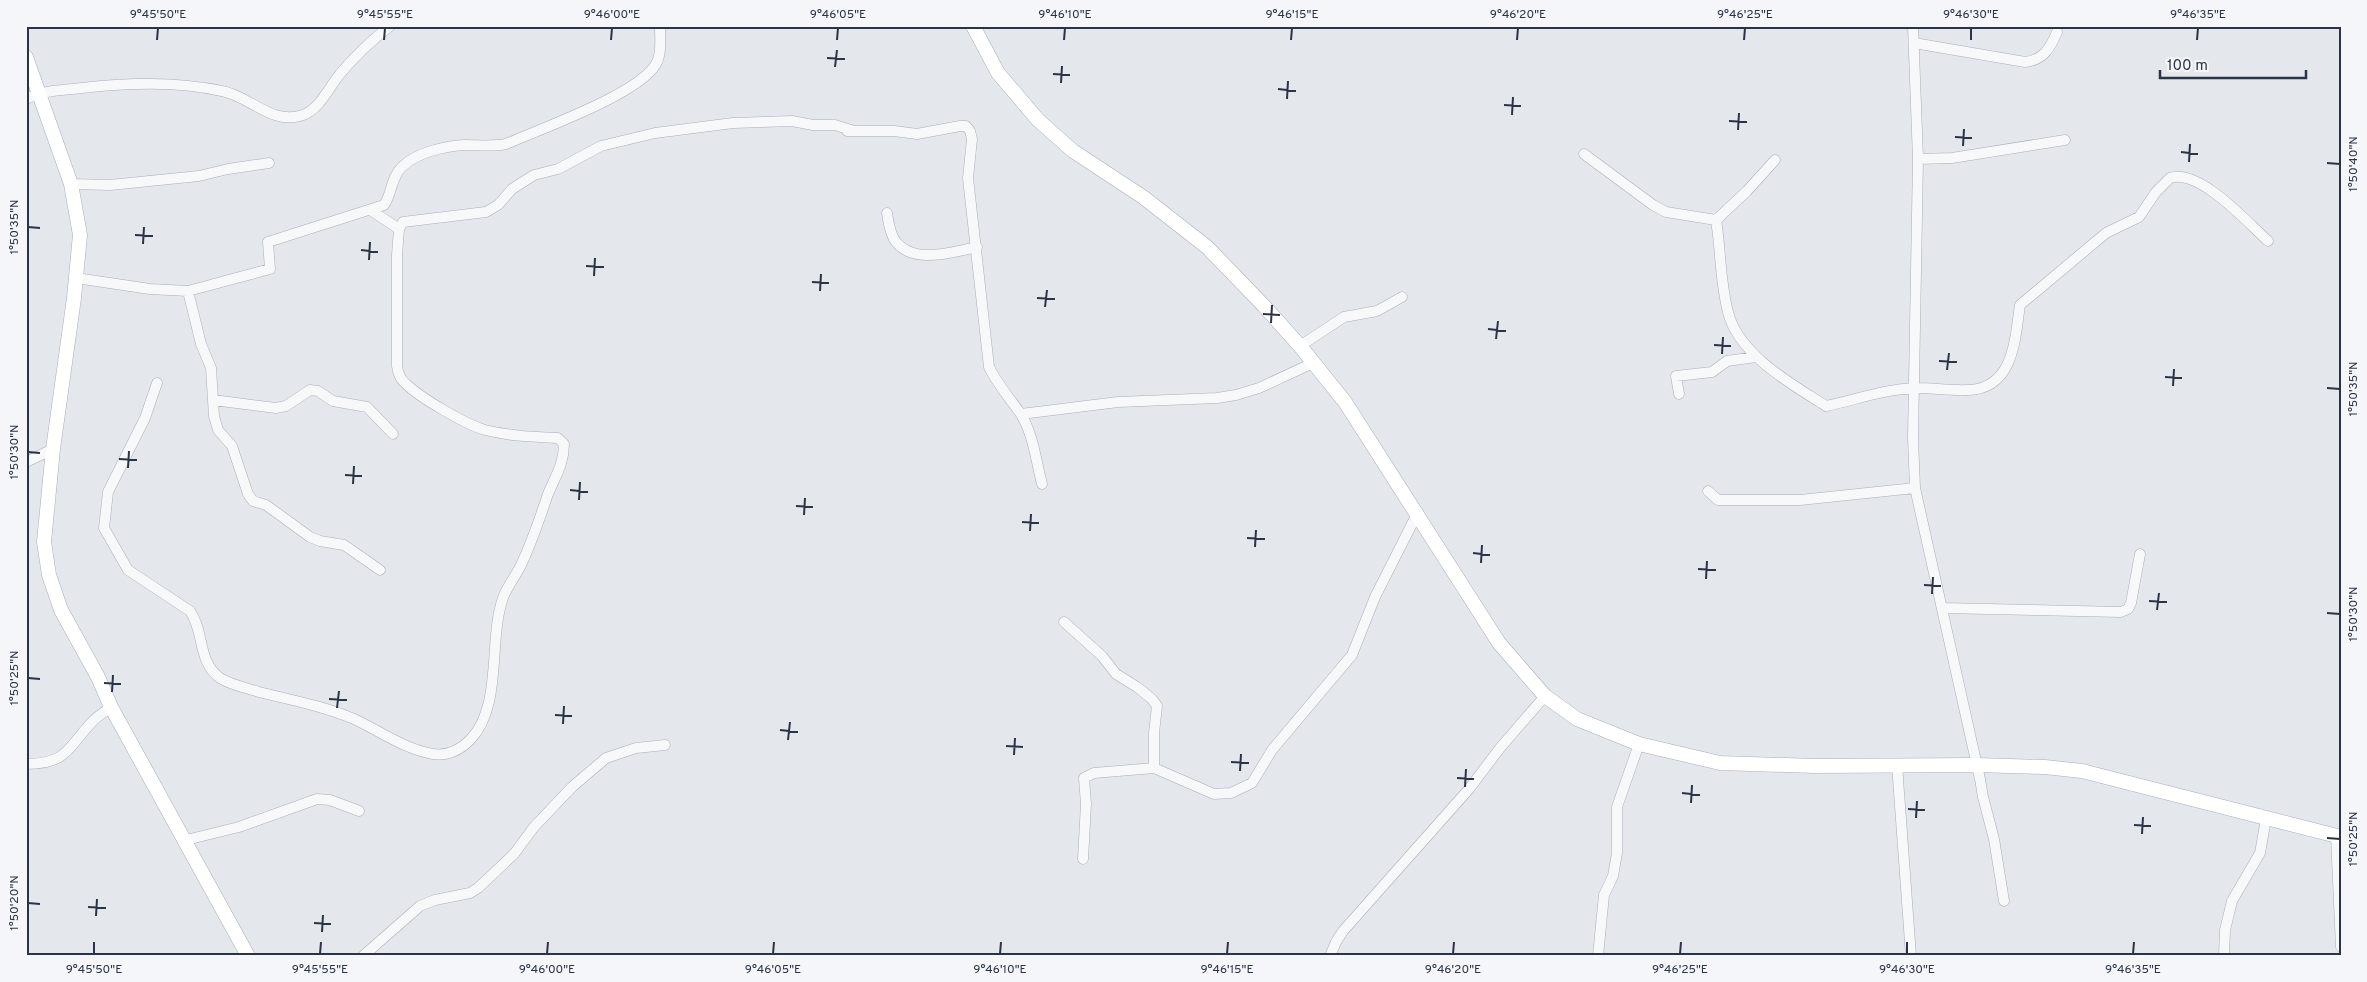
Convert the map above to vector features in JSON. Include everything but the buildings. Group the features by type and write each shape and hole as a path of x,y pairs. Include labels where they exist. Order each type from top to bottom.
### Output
{"street":[{"path":"26,98 39,92 134,82 171,83 239,95 275,116 295,117 304,115 316,107 341,73 390,26"},
{"path":"76,278 150,289 188,291 270,270 268,242 384,206 395,176 402,166 413,159 441,149 463,145 494,147 506,144 613,98 656,65 660,50 660,26"},
{"path":"973,26 998,73 1038,120 1073,151 1143,197 1207,248 1300,346 1345,402 1418,512 1499,643 1545,696 1577,719 1639,744 1720,763 1815,766 1976,765 2045,767 2082,771 2338,836 2341,947"},
{"path":"1913,26 1918,159 1913,438 1914,488 1994,839 2004,901"},
{"path":"1914,43 2025,62 2036,61 2045,55 2057,32"},
{"path":"26,57 71,184 80,235 71,326 53,449 44,542 49,575 61,610 98,677 112,708 248,956"},
{"path":"157,383 146,418 108,492 105,508 104,528 128,570 190,611 195,618 204,658 208,667 221,679 243,687 321,706 416,750 442,755 454,752 470,740 483,722 489,700 497,621 503,597 521,565 549,493 561,468 564,444 558,438 520,436 483,429 443,409 405,383 399,375 397,366 399,229 403,222 412,219 464,216 486,212 498,205 512,189 534,175 558,169 601,146 655,134 733,123 792,121 813,125 835,125 854,131"},
{"path":"834,131 917,134 960,126 966,126 970,130 972,139 968,178 989,367 996,381 1020,414 1030,439 1042,484"},
{"path":"1918,159 1952,158 2065,140"},
{"path":"1584,154 1653,205 1666,212 1716,220"},
{"path":"1716,220 1747,191 1775,160"},
{"path":"71,184 110,185 199,176 228,169 269,163"},
{"path":"1716,220 1728,314 1735,330 1756,357 1826,406 1882,392 1915,388 1971,390 1984,388 1996,382 2013,353 2020,305 2106,232 2138,217 2156,192 2170,178 2185,176 2211,190 2268,241"},
{"path":"372,211 399,229"},
{"path":"887,213 894,239 908,253 925,255 977,247"},
{"path":"188,291 201,344 211,368 214,416 218,430 232,446 248,494 253,501 266,506 310,537 320,541 344,544 380,570"},
{"path":"1300,346 1344,317 1376,311 1402,297"},
{"path":"1679,394 1676,376 1712,372 1727,361 1756,357"},
{"path":"1020,414 1093,404 1161,399 1217,398 1236,395 1259,388 1313,363"},
{"path":"213,400 276,408 286,406 310,390 318,391 333,401 366,407 393,434"},
{"path":"26,462 53,449"},
{"path":"1708,490 1718,500 1800,500 1914,488"},
{"path":"1083,859 1086,804 1084,778 1094,773 1154,768 1214,794 1231,793 1252,783 1272,750 1352,655 1375,597 1418,512"},
{"path":"1942,608 2120,612 2128,610 2140,554"},
{"path":"1064,622 1102,656 1116,674 1137,687 1152,699 1157,706 1154,733 1154,768"},
{"path":"1330,956 1343,931 1469,789 1500,748 1545,696"},
{"path":"26,764 58,759 68,752 93,721 112,708"},
{"path":"1598,956 1604,895 1613,876 1617,853 1617,807 1639,744"},
{"path":"363,956 420,906 434,900 464,894 478,888 514,854 534,827 572,787 606,758 636,748 666,745"},
{"path":"1897,765 1911,956"},
{"path":"186,840 239,828 317,799 330,800 359,811"},
{"path":"2224,956 2225,930 2232,902 2260,853 2266,819"}]}
